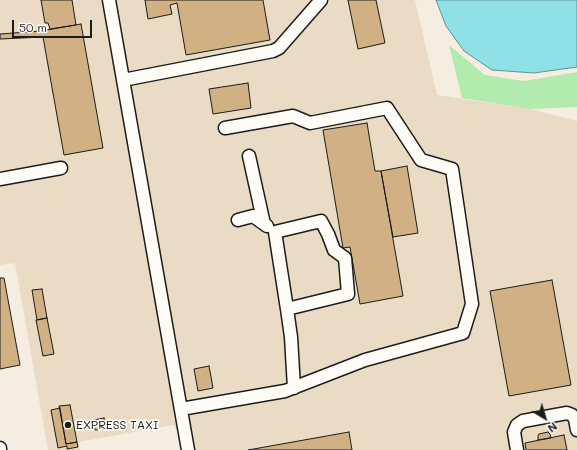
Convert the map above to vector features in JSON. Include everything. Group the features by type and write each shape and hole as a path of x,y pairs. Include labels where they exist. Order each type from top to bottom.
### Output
{"street":[{"path":"109,0 188,450"},
{"path":"123,80 273,51 279,48 321,0"},
{"path":"181,409 285,391 365,360 463,334 472,304 452,169 421,160 387,108 310,123 293,116 225,128"},
{"path":"249,156 264,224"},
{"path":"0,178 60,168"},
{"path":"238,220 253,216 275,232 291,337 294,388"},
{"path":"275,232 321,221 334,250 345,258 348,294 287,309"},
{"path":"517,450 514,432 517,425 523,421 567,413 575,418 577,430"}],"shaded area":[{"path":"0,0 415,0 437,95 531,109 577,121 577,450 191,450 173,425 78,442 80,450 48,450 15,263 0,265"}],"green space":[{"path":"449,45 485,75 523,81 577,72 577,107 531,109 462,98"}],"water":[{"path":"436,0 577,0 577,67 534,73 492,70 464,51 446,26"}],"building":[{"path":"41,0 72,0 76,25 50,29 48,23 45,23"},
{"path":"145,0 263,0 270,40 186,55 177,3 170,5 172,14 148,19"},
{"path":"348,0 376,0 385,43 358,49"},
{"path":"81,24 103,148 64,155 43,37 0,39 0,34 41,31"},
{"path":"248,83 251,108 213,114 209,89"},
{"path":"367,123 375,171 381,171 403,296 360,304 350,247 343,248 323,130"},
{"path":"407,166 418,233 393,237 381,171"},
{"path":"0,278 4,278 20,365 0,369"},
{"path":"552,280 571,385 509,396 490,291"},
{"path":"42,289 47,318 37,320 32,290"},
{"path":"47,318 54,354 43,356 36,320"},
{"path":"209,366 213,388 198,391 194,369"},
{"name":"EXPRESS TAXI","path":"70,405 77,442 66,444 59,406"},
{"path":"60,408 66,444 77,442 78,447 67,449 67,446 58,448 51,410"},
{"path":"104,418 106,429 95,430 94,420"},
{"path":"349,432 352,450 248,450"},
{"path":"548,432 551,438 538,440 539,434"},
{"path":"564,435 567,450 526,450 525,443"}],"place":[{"name":"EXPRESS TAXI","path":"68,425"}]}
